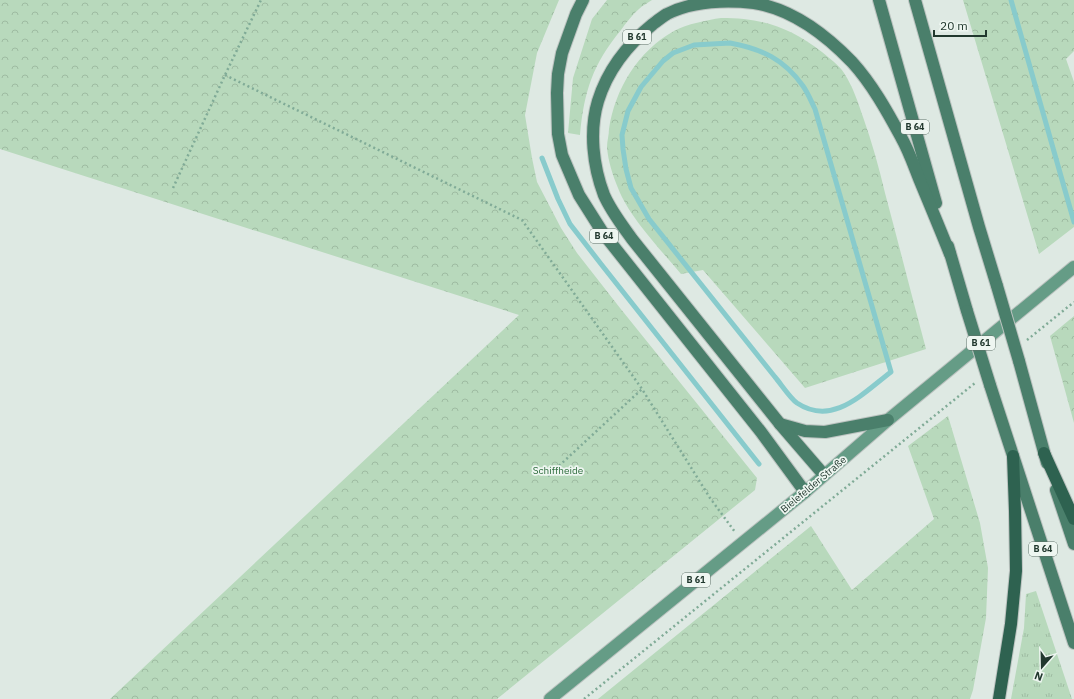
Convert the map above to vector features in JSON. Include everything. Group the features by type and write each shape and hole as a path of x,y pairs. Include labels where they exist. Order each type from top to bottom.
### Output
{"highway":[{"name":"B 64","path":"583,0 576,14 562,52 556,94 558,134 562,155 579,195 603,234 761,432 805,492"},
{"name":"B 61","path":"888,420 825,432 805,431 780,424 632,239 616,218 605,196 596,166 594,150 594,128 598,102 604,84 612,68 623,52 636,38 666,15 682,8 718,0 736,0 766,6 789,14 805,23 838,48 868,82 902,138 950,254"},
{"name":"B 64","path":"879,0 985,382 1013,456 1074,643"},
{"path":"915,0 1044,453 1074,544"},
{"path":"780,424 824,475"},
{"path":"1044,453 1074,519"},
{"path":"999,699 1011,624 1016,571 1013,456"}],"main road":[{"name":"Bielefelder Straße","path":"550,699 805,492 888,420 1074,267"}],"path":[{"path":"173,188 261,0"},
{"path":"225,75 522,220 642,390 710,498 742,542"},
{"path":"1022,344 1074,302"},
{"path":"584,699 985,382"},
{"path":"548,476 642,390"}],"green space":[{"name":"Schiffheide","path":"0,0 559,0 537,53 525,115 537,182 561,228 577,253 757,478 755,490 497,699 110,699 519,315 0,149"},
{"path":"607,0 652,0 632,16 611,42 597,67 587,91 580,135 568,133 573,78 592,19"},
{"path":"963,0 1074,0 1074,51 1066,59 1074,82 1074,227 1039,254"},
{"path":"721,18 736,18 763,22 787,30 810,43 822,52 837,64 844,73 855,95 872,145 926,349 805,388 703,270 681,274 637,222 623,199 614,178 607,147 612,114 617,100 630,72 639,60 661,39 685,26"},
{"path":"1074,316 1074,423 1050,336"},
{"path":"948,416 980,523 988,568 986,618 970,699 598,699 811,526 852,590 934,519 908,446"},
{"path":"1036,591 1072,699 1011,699 1024,628 1026,594"}],"waterway":[{"path":"1011,0 1074,222"},
{"path":"730,43 752,48 780,62 796,77 805,89 815,109 891,372 858,397 835,409 823,411 810,409 797,403 791,398 649,219 631,188 626,169 622,135 628,111 641,87 663,61 673,53 694,45 730,43"},
{"path":"542,158 558,199 570,224 759,464"}]}
